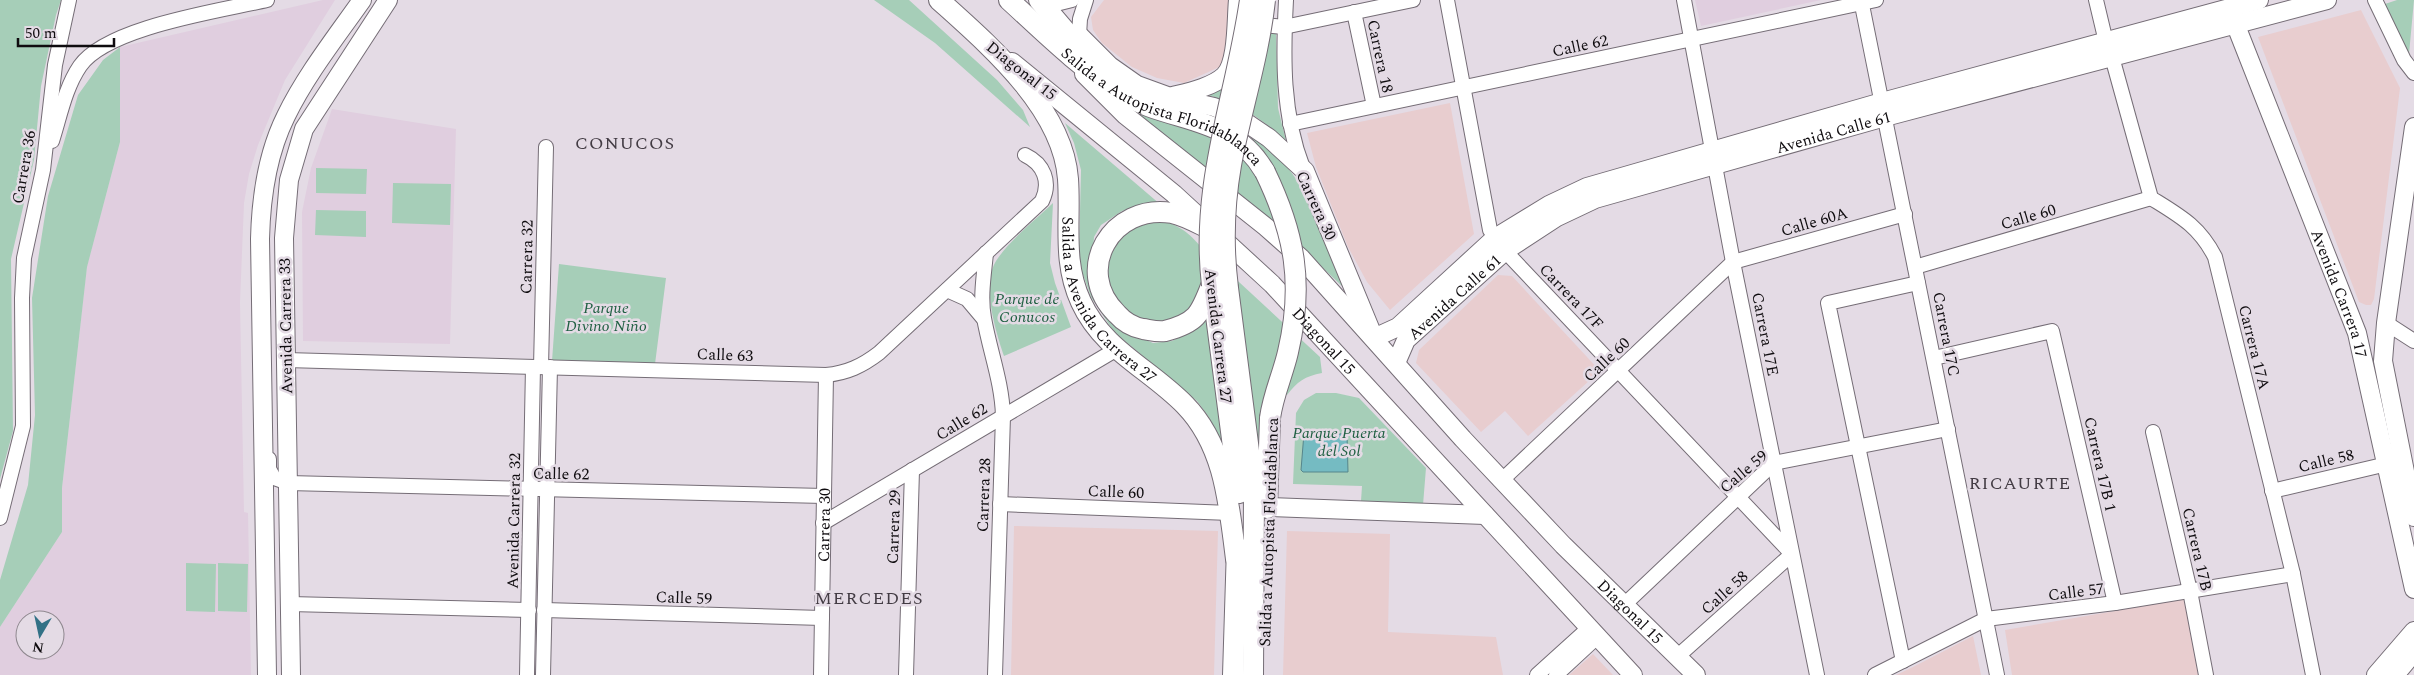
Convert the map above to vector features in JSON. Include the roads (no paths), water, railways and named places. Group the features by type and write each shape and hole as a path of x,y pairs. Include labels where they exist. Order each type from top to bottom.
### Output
{"highway":[{"name":"Salida a Avenida Carrera 27","path":"939,0 982,39 1041,106 1059,138 1068,179 1068,253 1081,302 1090,318 1117,349 1176,397 1201,426 1221,465 1236,559"},
{"name":"Salida a Autopista Floridablanca","path":"1009,0 1054,41 1113,88 1150,108 1192,119 1226,132 1244,146 1264,172 1288,227 1296,264 1297,284 1293,327 1270,418 1264,675"},
{"name":"Avenida Carrera 27","path":"1250,0 1243,46 1213,179 1210,248 1220,286 1254,490 1253,675"},
{"name":"Avenida Carrera 27","path":"1233,675 1239,499 1220,286 1228,186 1237,134 1255,62 1265,0"},
{"path":"1043,2 1113,88"},
{"path":"1214,231 1173,214 1149,212 1137,215 1116,227 1108,236 1098,258 1097,271 1101,294 1113,311 1124,322 1136,328 1159,332 1183,326 1194,320 1220,286"}],"main road":[{"path":"332,42 344,17 349,0"},
{"path":"332,42 362,0"},
{"path":"1170,97 1219,80 1226,74 1231,64 1238,0"},
{"name":"Avenida Calle 61","path":"1374,338 1398,327 1500,245 1595,199 1715,158 2109,49 2260,0"},
{"name":"Avenida Calle 61","path":"2230,11 2327,0"},
{"name":"Avenida Carrera 33","path":"291,675 284,223 286,196 299,142 313,114 386,1"},
{"name":"Carrera 30","path":"1043,2 1123,76 1137,85 1170,97 1214,107 1238,117 1281,148 1304,171 1374,338"},
{"name":"Avenida Carrera 17","path":"2230,11 2357,333 2414,589"},
{"name":"Diagonal 15","path":"982,39 1136,162 1246,258 1287,299 1633,675"},
{"name":"Diagonal 15","path":"1054,41 1097,88 1125,115 1302,258 1502,480 1571,553 1696,675"},
{"name":"Avenida Carrera 33","path":"268,675 260,239 266,176 273,149 285,117 332,42"},
{"name":"Avenida Carrera 17","path":"2414,127 2385,327 2383,373 2410,480 2414,517"},
{"name":"Avenida Calle 61","path":"1396,363 1406,340 1500,245"},
{"path":"2357,333 2371,336 2385,327"},
{"path":"1267,507 1485,515"},
{"path":"2376,675 2414,631"},
{"path":"2395,675 2414,652"}],"street":[{"name":"Carrera 36","path":"0,518 23,426 22,278 27,242 43,170 55,65 68,0"},
{"path":"43,170 68,90 80,66 96,50 124,35 267,0"},
{"path":"1043,2 1072,0"},
{"path":"1079,35 1082,9 1086,0"},
{"path":"1286,0 1284,26 1285,77 1290,124 1304,171"},
{"path":"1236,23 1284,26 1413,0"},
{"name":"Carrera 17F","path":"1447,0 1490,230 1500,245 1792,554"},
{"name":"Carrera 17E","path":"1684,0 1693,39 1734,262 1817,675"},
{"name":"Calle 62","path":"1290,124 1876,0"},
{"path":"2096,0 2151,198"},
{"path":"2375,0 2404,60 2414,73"},
{"name":"Carrera 17C","path":"1861,2 1997,675"},
{"name":"Carrera 18","path":"1354,12 1374,106"},
{"name":"Carrera 32","path":"541,367 546,147"},
{"name":"Calle 63","path":"286,360 826,375 848,372 867,362 1036,208 1048,187 1045,175 1035,161 1025,155"},
{"name":"Calle 60","path":"1915,267 2151,198"},
{"name":"Carrera 17A","path":"2151,198 2189,222 2200,233 2215,257 2293,574 2313,675"},
{"name":"Calle 60A","path":"1734,262 1905,214"},
{"name":"Carrera 28","path":"986,253 982,303 984,319 1000,378 1003,416 994,675"},
{"name":"Calle 60","path":"1502,480 1734,262"},
{"path":"1903,660 1828,303 1918,283"},
{"name":"Carrera 28","path":"947,290 967,300 984,319"},
{"path":"2385,327 2414,341"},
{"name":"Carrera 17B 1","path":"1934,358 2052,331 2115,604"},
{"name":"Calle 62","path":"823,523 1117,349"},
{"name":"Avenida Carrera 32","path":"527,675 531,489 541,367"},
{"name":"Avenida Carrera 32","path":"541,367 547,490 543,675"},
{"name":"Carrera 30","path":"821,675 826,375"},
{"name":"Avenida Carrera 33","path":"262,392 268,411 269,469 271,474"},
{"name":"Calle 59","path":"1625,604 1774,463 1948,429"},
{"name":"Carrera 17B","path":"2153,432 2190,591 2206,675"},
{"name":"Calle 58","path":"2272,491 2387,464"},
{"name":"Carrera 29","path":"906,675 912,470"},
{"name":"Calle 62","path":"271,474 279,481 288,483 824,496"},
{"name":"Calle 60","path":"1000,504 1230,513"},
{"name":"Calle 58","path":"1678,656 1792,554"},
{"name":"Calle 57","path":"1875,675 1986,619 2115,604 2293,574"},
{"path":"290,604 528,610"},
{"name":"Calle 59","path":"544,610 822,618"},
{"path":"1537,675 1593,632"},
{"path":"1556,675 1593,632"}],"water":[{"path":"1304,433 1347,434 1348,472 1303,472 1301,470"}],"district":[{"name":"CONUCOS","path":"625,143"},
{"name":"RICAURTE","path":"2020,483"},
{"name":"MERCEDES","path":"869,598"}],"park label":[{"name":"Parque de Conucos","path":"1027,307"},
{"name":"Parque Divino Niño","path":"606,316"},
{"name":"Parque Puerta del Sol","path":"1339,441"}]}
